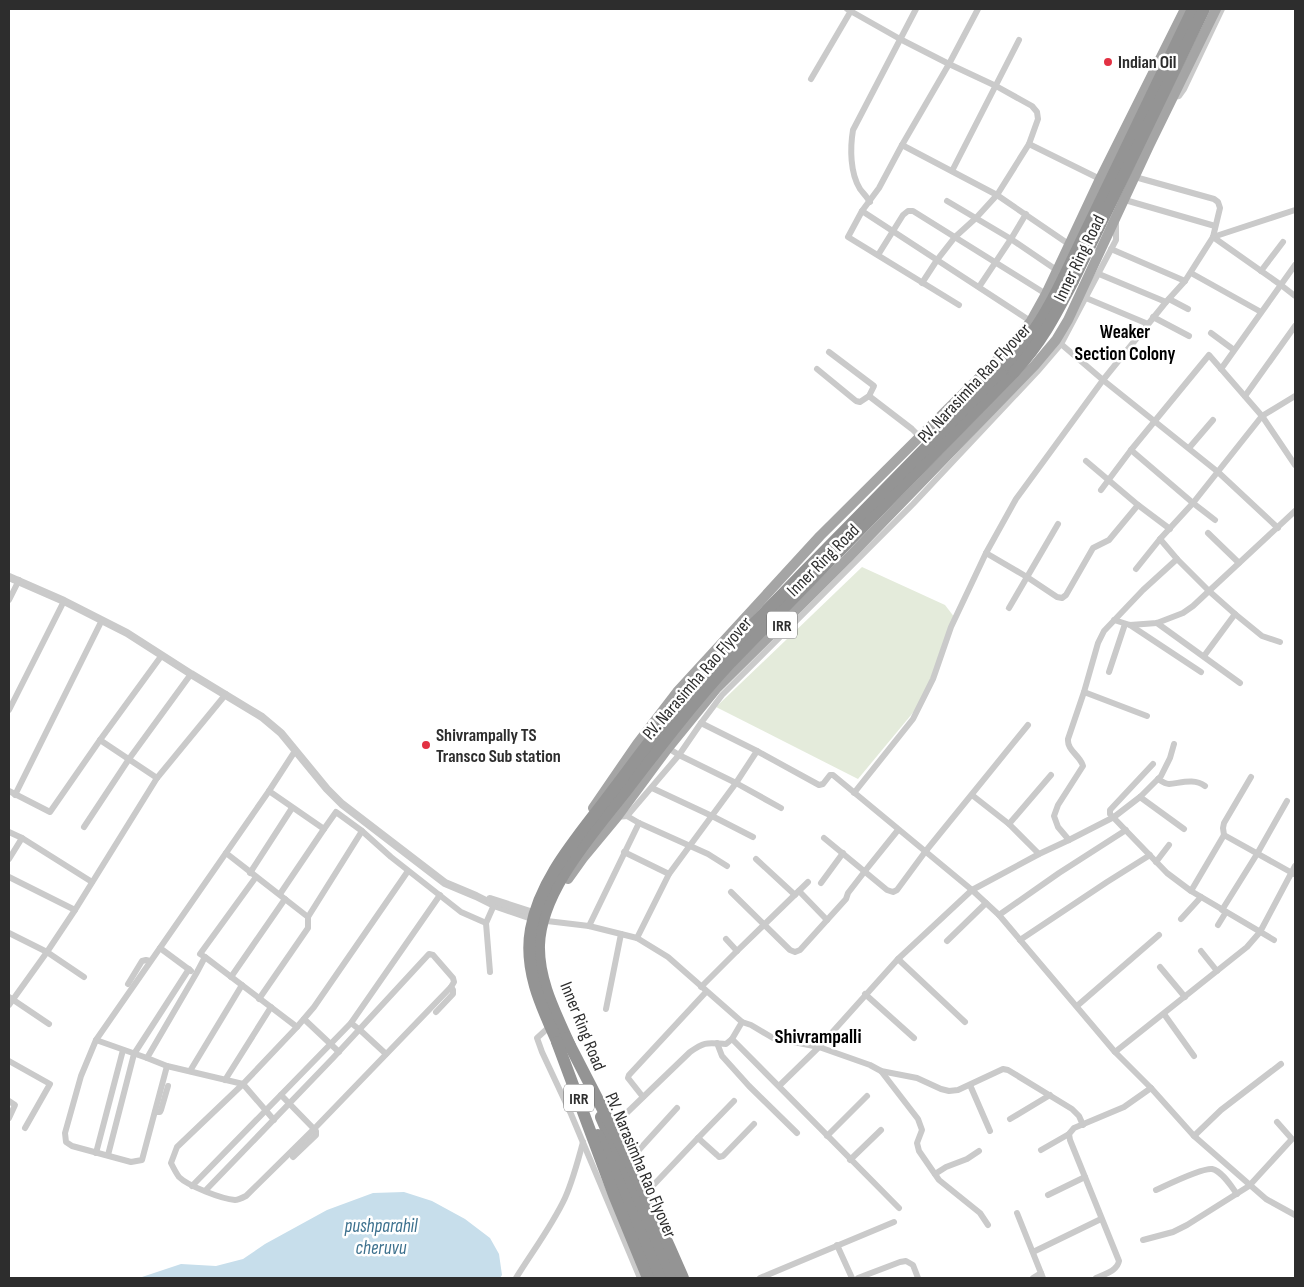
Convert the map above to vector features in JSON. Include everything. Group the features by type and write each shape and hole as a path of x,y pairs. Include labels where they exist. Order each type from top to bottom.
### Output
{"highway":[{"name":"P.V. Narasimha Rao Flyover","path":"672,1278 562,1040 544,1013 535,988 531,971 530,943 531,930 539,902 563,857 687,694 1007,365 1032,335 1054,298 1193,9"},
{"name":"P.V. Narasimha Rao Flyover","path":"659,1278 562,1040 545,986 541,970 540,944 548,905 571,863 695,701 1014,372 1040,341 1073,281 1204,9"},
{"path":"562,1040 614,1195 648,1278"},
{"path":"562,1040 604,1110 683,1278"}],"main road":[{"name":"Inner Ring Road","path":"659,1278 534,996 527,971 525,943 529,915 534,900 548,874 618,770 677,692 820,536 1015,342 1031,321 1058,271 1100,180 1184,9"},
{"name":"Inner Ring Road","path":"672,1278 551,996 545,969 544,938 552,907 564,884 582,858 622,816 668,748 716,689 850,556 1059,342 1116,217 1216,9"}],"street":[{"path":"811,79 850,9 900,39 996,86 1032,106 1038,112 1038,119 1028,144 997,195 955,237 922,283"},
{"path":"870,202 859,188 854,171 850,148 853,130 916,9"},
{"path":"958,305 848,237 862,211 879,188 978,9"},
{"path":"1173,97 1179,96 1184,89 1222,9"},
{"path":"952,171 1020,40"},
{"path":"1028,144 1100,180"},
{"path":"902,145 997,195 1070,244"},
{"path":"854,793 913,719 933,679 951,627 986,553 1016,500 1103,380 1191,273 1213,237 1220,208 1218,202 1214,199 1135,177"},
{"path":"1125,200 1215,226"},
{"path":"947,201 1012,239 1058,271"},
{"path":"1213,237 1295,210"},
{"path":"862,211 1031,321 1059,342 1103,380 1218,472 1278,528"},
{"path":"878,255 903,215 908,211 913,211 995,264 1046,294"},
{"path":"978,287 1012,239 1026,214"},
{"path":"727,866 708,854 622,816 652,788 679,755 700,723 722,695 913,504 1037,372 1059,342 1099,274 1116,240 1116,217"},
{"path":"1213,237 1281,284 1295,296"},
{"path":"1261,271 1283,242"},
{"path":"1111,249 1185,281"},
{"path":"1221,369 1295,265"},
{"path":"1191,273 1261,312"},
{"path":"1099,274 1188,309"},
{"path":"1086,298 1148,324"},
{"path":"1153,317 1190,336"},
{"path":"1245,396 1295,326"},
{"path":"1210,333 1234,350"},
{"path":"817,369 856,401 860,402 869,396 874,386 830,352"},
{"path":"1101,490 1155,420 1210,355 1262,416 1295,465"},
{"path":"869,396 920,437"},
{"path":"1136,569 1193,503 1262,416 1295,396"},
{"path":"1189,448 1213,420"},
{"path":"1131,450 1215,520"},
{"path":"1086,461 1170,529"},
{"path":"986,553 1056,597 1062,598 1066,595 1093,548 1109,540 1138,505"},
{"path":"1128,625 1157,622 1183,614 1295,511"},
{"path":"1009,608 1058,524"},
{"path":"1208,533 1239,563"},
{"path":"1160,539 1208,591 1262,636 1280,642"},
{"path":"1069,840 1058,827 1054,816 1058,805 1083,766 1082,760 1068,745 1068,739 1098,643 1104,631 1114,620 1177,559"},
{"path":"9,577 64,601 127,633 262,717 280,733 342,804 445,883 494,905 529,915"},
{"path":"9,600 19,580"},
{"path":"9,710 64,601"},
{"path":"1204,656 1235,614"},
{"path":"102,620 12,793 50,812 162,655"},
{"path":"1114,620 1128,625 1201,672"},
{"path":"1157,622 1240,683"},
{"path":"1109,672 1128,625"},
{"path":"84,827 128,759 191,674"},
{"path":"1084,692 1147,716"},
{"path":"49,1024 10,1000 47,952 75,910 157,778 226,694"},
{"path":"700,723 820,785 831,774 972,890 999,915 1115,1052 1151,1088 1194,1136 1249,1186 1266,1199 1295,1215"},
{"path":"824,838 888,890 893,892 897,890 925,852 1028,725"},
{"path":"100,740 157,778"},
{"path":"779,1086 818,1047 898,959 972,890 1114,817 1140,798 1161,776 1170,758 1174,744"},
{"path":"668,748 780,808"},
{"path":"167,1066 142,1160 131,1162 72,1146 66,1142 65,1133 82,1076 96,1040 296,751"},
{"path":"637,938 669,874 736,783 757,751"},
{"path":"1153,764 1110,810 1110,814 1167,873 1191,891 1274,940"},
{"path":"1009,824 1051,775"},
{"path":"1191,891 1224,835 1224,823 1251,777"},
{"path":"1158,779 1168,784 1199,782 1205,786"},
{"path":"652,788 752,837"},
{"path":"268,791 324,829"},
{"path":"972,795 1009,824 1039,854"},
{"path":"1140,798 1184,829"},
{"path":"1218,925 1224,911 1287,801"},
{"path":"292,808 253,875 200,954 297,1027"},
{"path":"231,977 336,812 461,912 486,923"},
{"path":"590,926 638,823"},
{"path":"731,892 790,950 795,952 800,950 846,899 848,893 898,830"},
{"path":"999,915 1058,873 1126,830"},
{"path":"259,999 308,928 308,917 362,831"},
{"path":"9,832 22,838 92,882"},
{"path":"1115,1052 1247,946 1260,932 1294,871 1257,854 1224,835"},
{"path":"9,859 22,838"},
{"path":"383,850 390,840"},
{"path":"1156,862 1168,845"},
{"path":"391,857 398,847"},
{"path":"624,852 669,874"},
{"path":"226,853 308,917"},
{"path":"821,883 843,853"},
{"path":"1020,940 1150,855"},
{"path":"756,859 827,920"},
{"path":"205,1191 360,1030 429,954 433,955 453,978 454,982 451,987 420,1021 246,1196 236,1200 205,1191 192,1186 180,1177 171,1163 177,1147 243,1084 304,1019 339,972 408,871"},
{"path":"9,877 75,910"},
{"path":"643,1097 630,1083 628,1075 736,951 808,882"},
{"path":"192,1186 351,1023 440,896"},
{"path":"476,896 495,900 529,915"},
{"path":"1181,919 1201,897"},
{"path":"947,941 986,903"},
{"path":"490,972 486,923 494,905"},
{"path":"548,921 590,926 637,938 668,957 742,1022 773,1038 818,1047 870,1065 881,1071 917,1078 950,1092 970,1085 1003,1069 1014,1073 1072,1109 1079,1116 1083,1125"},
{"path":"9,932 47,952 84,977"},
{"path":"606,1009 621,934"},
{"path":"1077,1006 1159,935"},
{"path":"726,939 736,951"},
{"path":"160,948 196,974"},
{"path":"1201,951 1217,971"},
{"path":"147,1058 205,957"},
{"path":"898,959 965,1022"},
{"path":"128,984 142,961 150,961"},
{"path":"1160,967 1185,997"},
{"path":"108,1155 134,1054 189,969"},
{"path":"190,1071 242,985"},
{"path":"436,1012 453,994 451,987"},
{"path":"865,994 914,1038"},
{"path":"225,1080 271,1008"},
{"path":"1164,1014 1194,1056"},
{"path":"304,1019 339,1052"},
{"path":"608,1130 690,1052 705,1043 726,1044 732,1039 742,1022"},
{"path":"351,1023 386,1054"},
{"path":"548,1028 537,1038 542,1052 640,1278"},
{"path":"732,1039 899,1208"},
{"path":"96,1040 167,1066 243,1084 274,1120"},
{"path":"717,1043 722,1056 749,1086 797,1133"},
{"path":"96,1153 123,1050"},
{"path":"9,1060 50,1084 25,1128"},
{"path":"1194,1136 1221,1110 1281,1064"},
{"path":"881,1071 918,1119 922,1130 917,1143 919,1151 939,1180 980,1213 988,1225"},
{"path":"970,1085 990,1131"},
{"path":"155,1112 160,1112 168,1086"},
{"path":"1041,1150 1070,1134 1074,1128 1124,1107 1151,1088"},
{"path":"281,1095 316,1131 316,1134 293,1157"},
{"path":"827,1136 867,1096"},
{"path":"1010,1119 1050,1096"},
{"path":"9,1101 16,1105 9,1118"},
{"path":"639,1200 734,1101"},
{"path":"624,1166 677,1108"},
{"path":"1143,1240 1173,1232 1187,1225 1249,1186 1292,1139 1277,1122"},
{"path":"698,1138 719,1157 724,1156 754,1124"},
{"path":"850,1160 881,1130"},
{"path":"1070,1134 1070,1140 1119,1261 1117,1267 1112,1271 1096,1278"},
{"path":"516,1278 562,1204 575,1169 582,1142"},
{"path":"935,1174 946,1167 967,1159 979,1151"},
{"path":"1156,1190 1204,1170 1213,1170 1222,1176 1237,1194"},
{"path":"1048,1195 1085,1177"},
{"path":"1017,1213 1042,1276 1033,1278"},
{"path":"1033,1252 1101,1219"},
{"path":"760,1278 894,1222"},
{"path":"837,1245 852,1278"},
{"path":"858,1278 906,1261 913,1265 918,1278"}],"green space":[{"path":"862,567 945,605 955,618 921,703 858,779 716,707"}],"water":[{"name":"pushparahil cheruvu","path":"404,1192 432,1201 465,1219 490,1238 499,1254 502,1275 500,1278 139,1278 181,1264 216,1266 243,1259 265,1244 327,1210 373,1193"}],"place":[{"name":"Indian Oil","path":"1108,62"},
{"name":"Shivrampally TS Transco Sub station","path":"426,745"}],"district":[{"name":"Weaker Section Colony","path":"1125,342"},
{"name":"Shivrampalli","path":"818,1036"}]}
